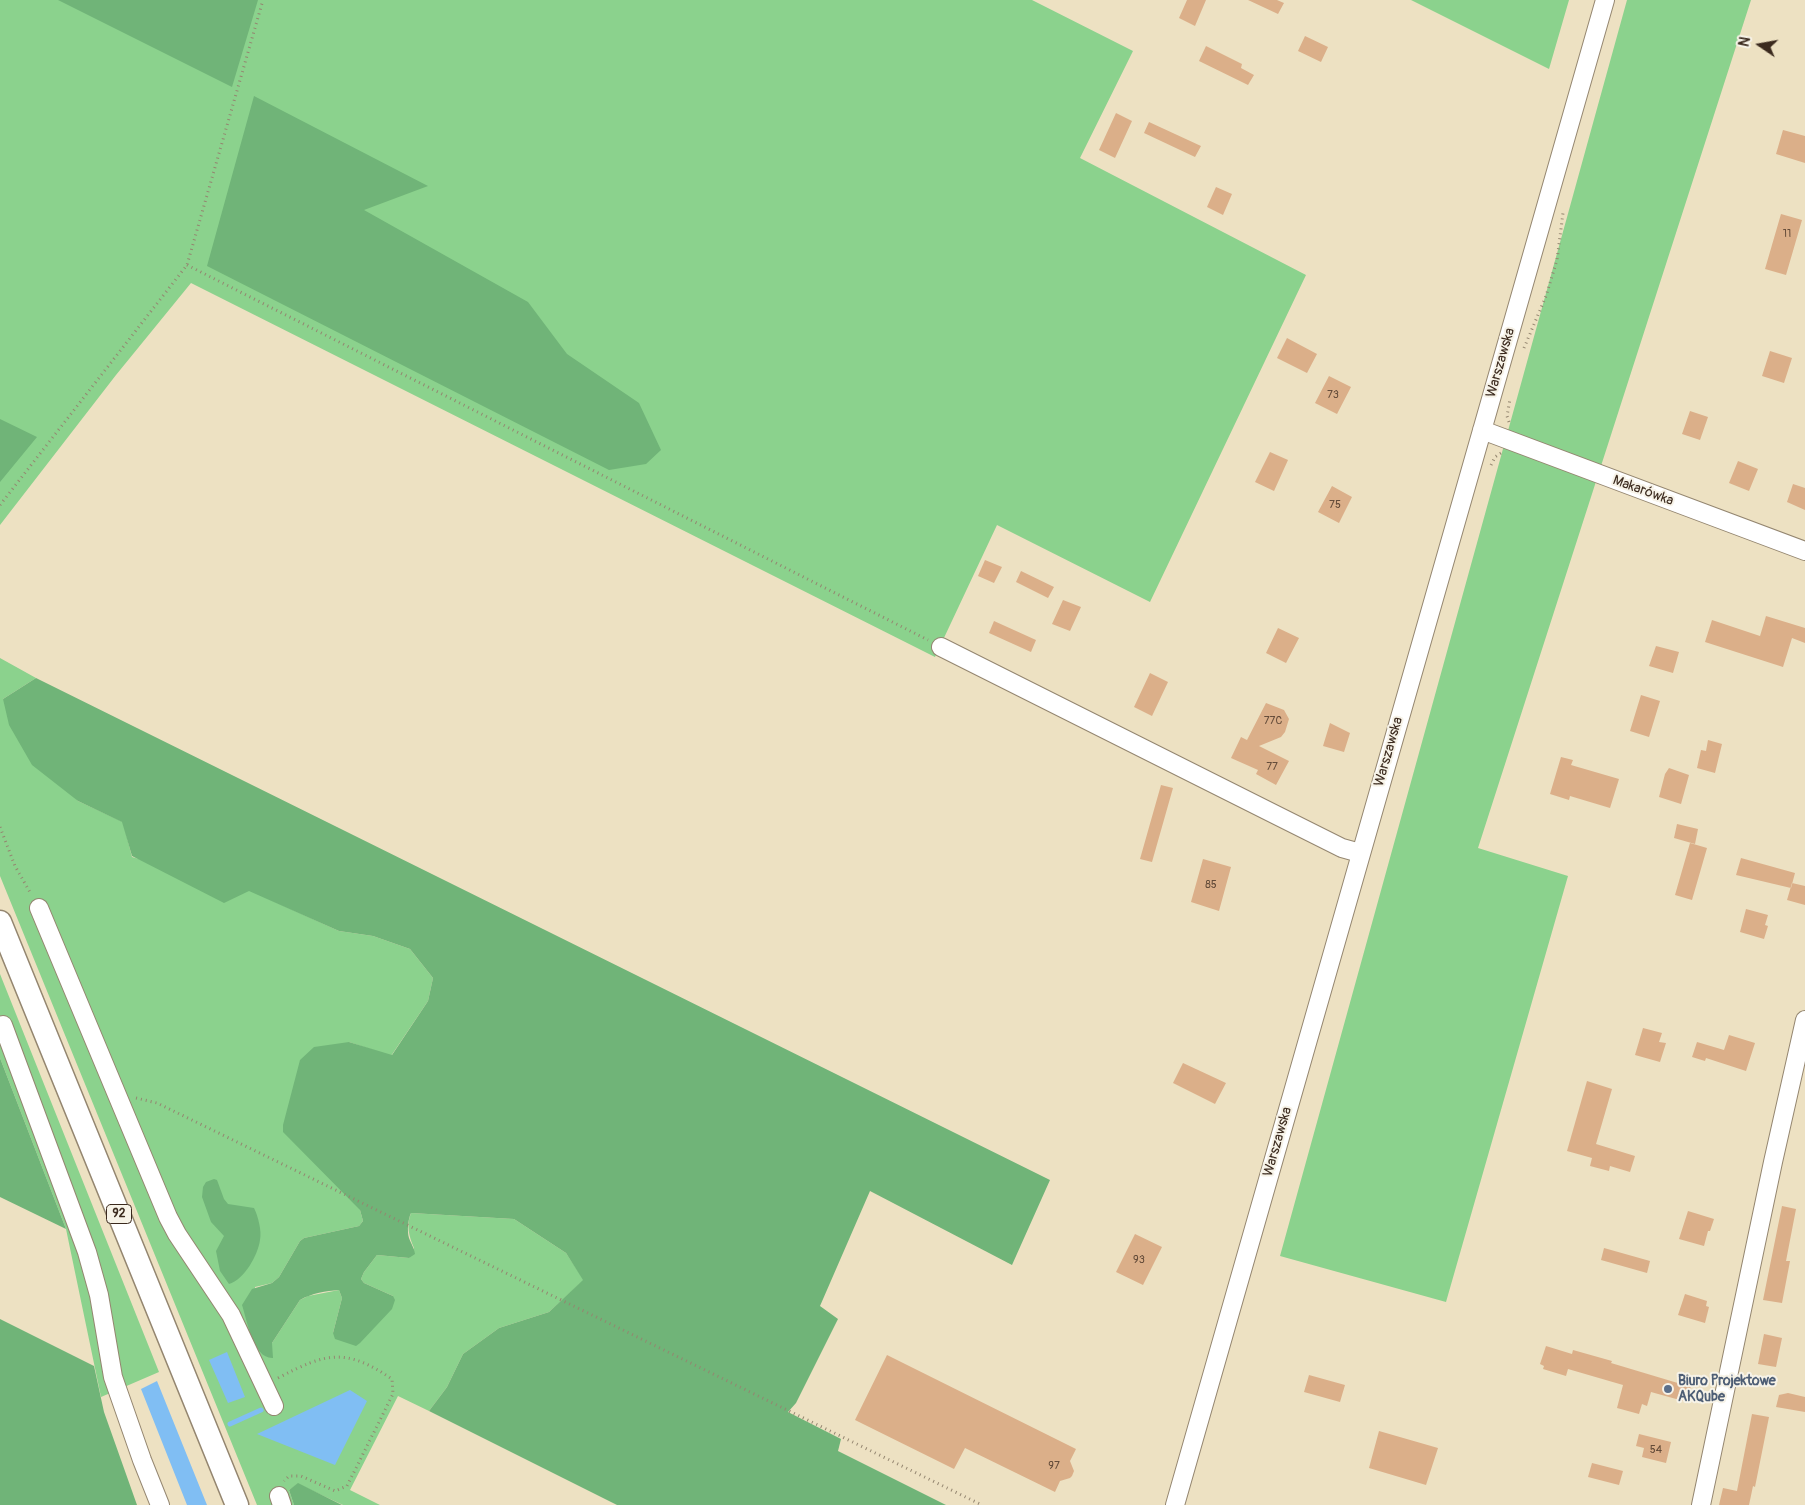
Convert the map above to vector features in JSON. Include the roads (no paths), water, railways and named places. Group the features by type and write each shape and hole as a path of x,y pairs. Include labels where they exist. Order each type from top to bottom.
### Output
{"main road":[{"name":"92","path":"0,922 238,1505"}],"street":[{"name":"Warszawska","path":"1175,1505 1605,0"},
{"name":"Makarówka","path":"1482,430 1805,551"},
{"path":"942,647 1342,848 1360,854"},
{"path":"38,908 168,1217 177,1234 231,1315 274,1406"},
{"path":"1701,1505 1773,1162 1805,1020"},
{"path":"3,1025 87,1252 99,1296 113,1378 160,1505"}],"water":[{"path":"227,1352 245,1397 228,1403 209,1360"},
{"path":"157,1381 207,1505 187,1505 141,1389"},
{"path":"350,1390 367,1401 335,1465 257,1434"}],"waterway":[{"path":"230,1424 261,1410"}],"place":[{"name":"Biuro Projektowe AKQube","path":"1668,1389"}]}
